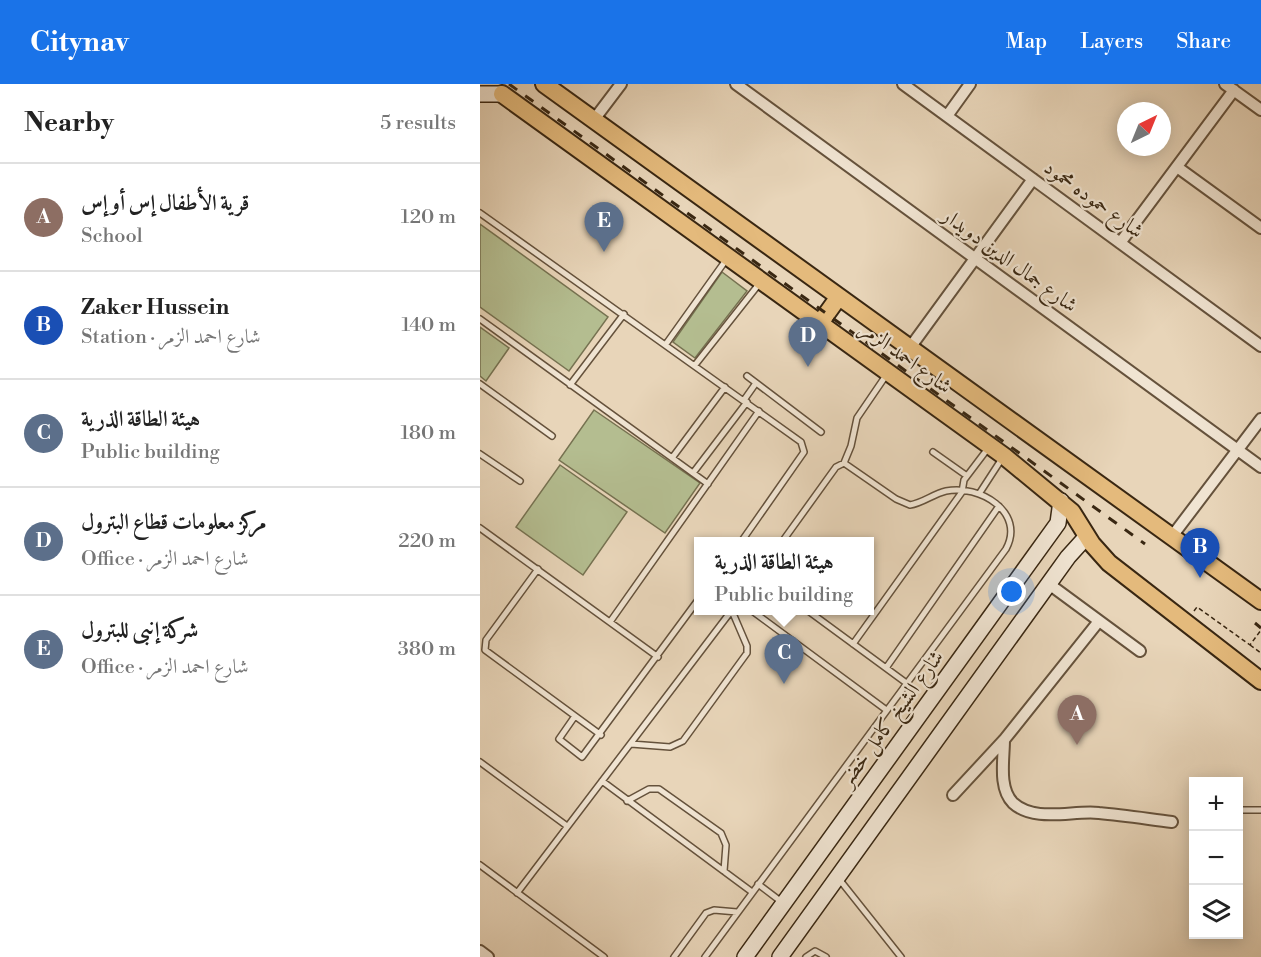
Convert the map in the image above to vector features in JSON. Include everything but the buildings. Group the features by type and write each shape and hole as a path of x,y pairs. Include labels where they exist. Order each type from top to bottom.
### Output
{"main road":[{"name":"شارع احمد الزمر","path":"543,84 909,349 1173,535 1261,601"},
{"name":"شارع احمد الزمر","path":"495,89 1004,456 1061,501 1078,520 1087,536 1109,563 1261,681"},
{"path":"480,94 495,89"},
{"path":"820,323 838,298"},
{"name":"شارع الشيخ كامل خضر","path":"745,957 1058,523 1061,501"},
{"path":"780,957 1073,550 1087,536"},
{"path":"1026,568 1049,584"}],"street":[{"path":"593,121 621,84"},
{"name":"شارع جمال الدين دويدار","path":"736,84 1261,467"},
{"name":"شارع حموده محمود","path":"903,84 1261,346"},
{"path":"947,116 969,84"},
{"path":"1120,243 1178,167 1229,87 1261,110"},
{"path":"1178,167 1261,228"},
{"path":"909,349 1033,179"},
{"path":"1173,535 1261,419"},
{"path":"1049,584 1140,651"},
{"path":"953,795 1004,740 1099,621"},
{"path":"1004,740 1004,785 1013,803 1022,808 1066,815 1097,812 1172,822"},
{"path":"480,951 488,957"}],"lane":[{"path":"480,213 801,442 804,452 744,537"},
{"path":"666,344 728,257"},
{"path":"695,365 761,281"},
{"path":"570,385 624,314"},
{"path":"480,319 708,484"},
{"path":"786,537 836,467 844,463 851,446 857,418 888,372"},
{"path":"747,376 821,432"},
{"path":"693,473 756,383"},
{"path":"480,384 552,436"},
{"path":"672,458 725,387"},
{"path":"610,622 759,411"},
{"path":"874,615 962,492 967,476 990,446"},
{"path":"933,452 967,476"},
{"path":"480,454 520,481"},
{"path":"979,494 1004,456"},
{"path":"705,957 1010,540 1011,522 999,506 979,494 945,491 910,505 896,499 844,463"},
{"path":"886,668 999,506"},
{"path":"480,528 658,657"},
{"path":"538,570 484,646 488,652 601,735"},
{"path":"575,716 559,739 578,756 584,756 694,607"},
{"path":"517,893 729,615"},
{"path":"631,744 670,747 683,741 747,653 747,646 734,615"},
{"path":"758,615 885,709"},
{"path":"814,615 905,682"},
{"path":"853,644 874,615"},
{"path":"480,762 567,826"},
{"path":"602,782 752,892"},
{"path":"627,801 649,789 659,789 706,821 724,839 726,852 724,871"},
{"path":"1243,810 1261,810"},
{"path":"480,865 604,957"},
{"path":"838,877 901,957"},
{"path":"758,884 783,903"},
{"path":"674,957 706,913 714,910 737,912"},
{"path":"806,957 815,951 826,957"}],"path":[{"path":"1197,607 1261,653"},
{"path":"1250,645 1261,630"}],"green space":[{"path":"480,224 608,317 569,371 480,307"},
{"path":"722,272 747,291 695,358 673,342"},
{"path":"480,327 509,348 486,381 480,376"},
{"path":"594,410 700,483 665,533 559,460"},
{"path":"560,465 627,512 583,575 516,527"}],"railway":[{"path":"509,84 1145,544"},
{"path":"1255,623 1261,628"}],"place":[{"name":"شركة إنبى للبترول","path":"604,252"},
{"name":"مركز معلومات قطاع البترول","path":"808,367"},
{"name":"Zaker Hussein","path":"1200,578"},
{"name":"هيئة الطاقة الذرية","path":"784,684"},
{"name":"قرية الأطفال إس أو إس","path":"1077,745"}]}
